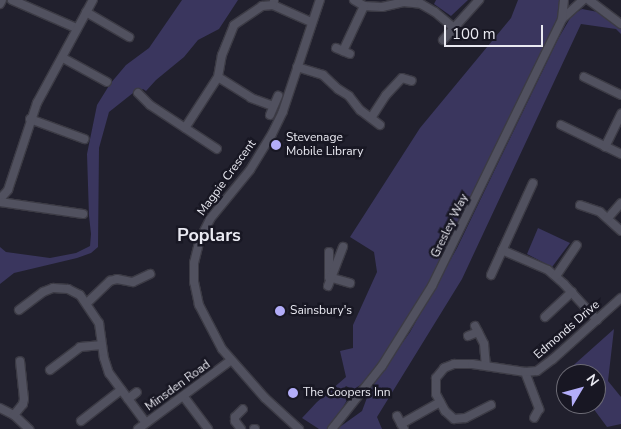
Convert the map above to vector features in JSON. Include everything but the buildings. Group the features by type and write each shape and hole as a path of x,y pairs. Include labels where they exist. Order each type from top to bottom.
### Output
{"street":[{"path":"0,4 2,0"},
{"path":"12,0 22,2 76,28"},
{"path":"83,214 0,201 8,190 30,119 47,84 63,58 76,28 93,0"},
{"name":"Magpie Crescent","path":"297,427 265,398 230,361 214,337 199,304 194,282 196,249 210,219 250,170 272,134 283,111 311,22 320,0"},
{"path":"354,0 364,6 382,7 403,1 425,6 454,28"},
{"path":"444,40 479,0"},
{"name":"Gresley Way","path":"334,426 382,366 432,286 562,19 564,0 579,4"},
{"path":"589,0 621,24"},
{"path":"185,128 218,77 222,55 234,25 262,6 274,2 311,22"},
{"path":"579,4 596,6"},
{"name":"Gresley Way","path":"562,19 579,4"},
{"path":"343,51 364,6"},
{"path":"86,12 129,36"},
{"path":"63,58 107,82"},
{"path":"297,67 323,75 338,90 349,96 360,110 380,125"},
{"path":"399,68 402,78"},
{"path":"218,77 251,98 273,106"},
{"path":"584,77 593,78 621,95"},
{"path":"372,118 389,90 402,78"},
{"path":"402,78 412,81"},
{"path":"138,93 150,105 217,150"},
{"path":"270,115 278,96"},
{"path":"605,147 621,114"},
{"path":"30,119 84,139"},
{"path":"561,125 567,132 621,154"},
{"path":"495,270 502,250 534,188"},
{"path":"8,190 14,204"},
{"path":"608,218 621,203"},
{"path":"580,205 592,205 621,231"},
{"path":"556,276 574,256 577,245"},
{"path":"328,286 343,247"},
{"path":"502,250 548,270 572,292 597,320"},
{"path":"329,252 329,277 350,283"},
{"path":"87,303 110,281 117,279 133,282 150,274"},
{"path":"19,310 26,301 47,290 63,287 77,293 87,303 99,323 106,366 121,390 146,423"},
{"path":"545,317 558,310 572,292"},
{"name":"Edmonds Drive","path":"525,372 538,371 621,298"},
{"path":"468,336 476,329 485,349 486,366"},
{"path":"50,370 78,344 102,345"},
{"path":"14,415 23,404 24,399 20,361"},
{"name":"Minsden Road","path":"138,429 184,397 230,361"},
{"path":"488,409 457,420 448,415 440,402 435,386 436,378 444,368 450,365 465,364 525,372 542,410 534,418"},
{"path":"80,421 121,390"},
{"path":"128,399 136,392"},
{"path":"184,397 208,429"},
{"path":"397,416 403,426 440,402"},
{"path":"0,408 14,415 29,429"},
{"path":"241,429 235,421 235,416 242,410"}],"shaded area":[{"path":"182,0 238,0 219,29 198,40 184,57 156,80 146,91 143,89 133,93 109,112 99,148 98,247 91,253 77,258 14,273 0,284 0,247 6,252 50,258 76,253 90,246 87,154 97,105 110,84 126,65 149,48"},
{"path":"436,0 468,0 451,16 434,4"},
{"path":"518,0 559,0 558,20 427,288 390,349 366,381 353,390 346,386 340,393 347,400 338,416 327,429 319,429 302,418 346,377 340,351 353,348 353,325 377,272 374,252 350,237 420,128 511,18"},
{"path":"582,9 598,12 607,17 621,29 621,34 616,29 581,24 462,279 377,417 382,429 337,429 362,411 371,387 410,332 457,248 558,39 572,15"},
{"path":"538,228 570,243 552,267 527,254"},
{"path":"614,329 608,381 621,397 621,424 607,427 597,414 606,414 606,364 575,364"}],"place":[{"name":"Stevenage Mobile Library","path":"276,145"},
{"name":"Sainsbury's","path":"280,311"},
{"name":"The Coopers Inn","path":"293,393"}],"district":[{"name":"Poplars","path":"209,235"}]}
